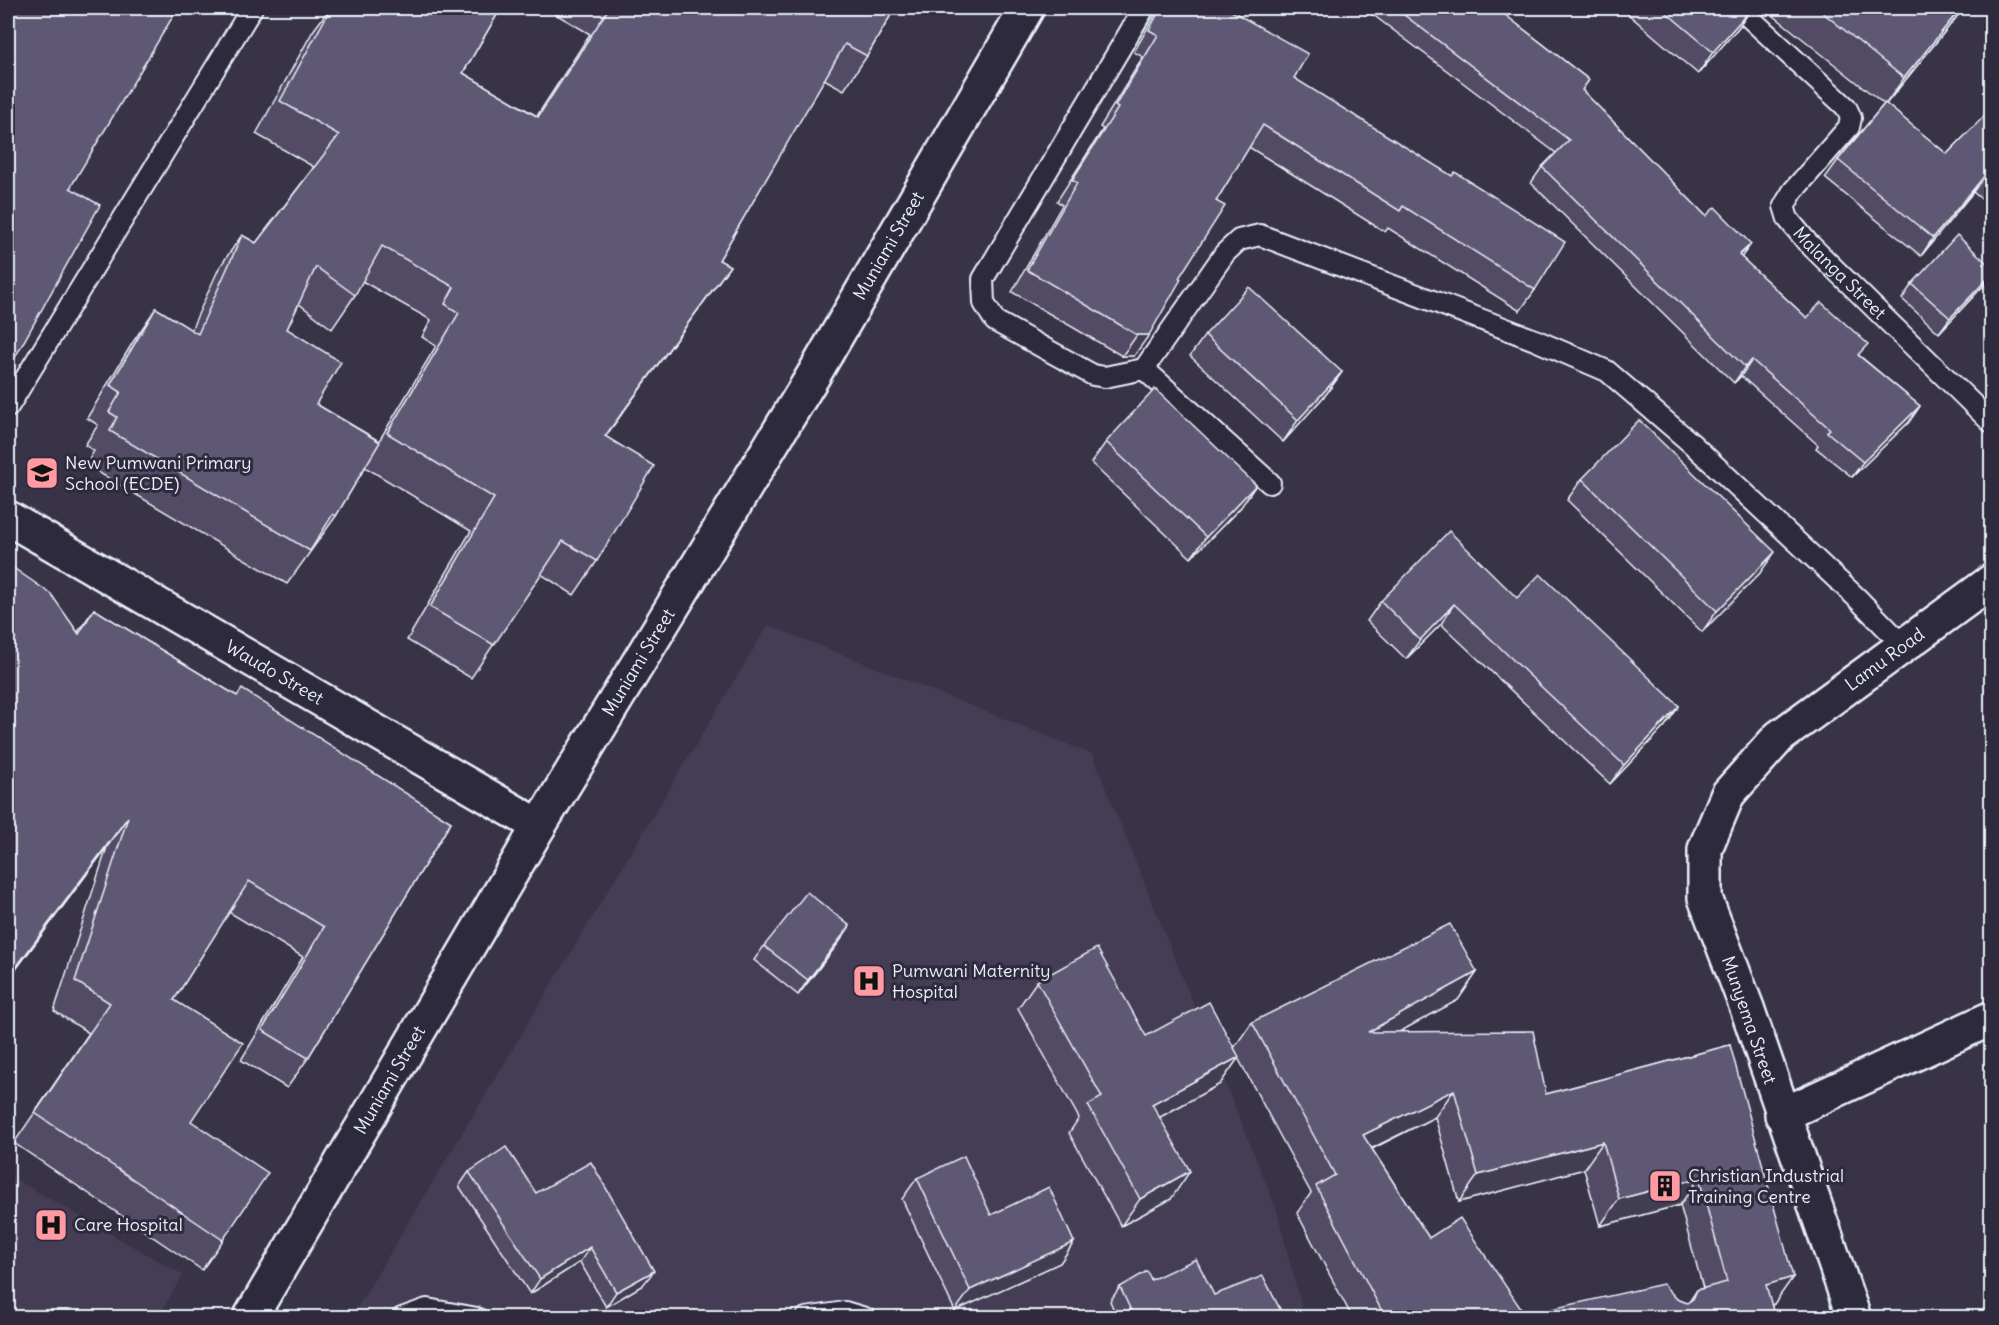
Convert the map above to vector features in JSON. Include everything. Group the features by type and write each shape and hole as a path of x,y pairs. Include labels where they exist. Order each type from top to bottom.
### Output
{"street":[{"name":"Muniami Street","path":"250,1317 539,826 813,376 1027,8"},
{"name":"Waudo Street","path":"8,518 539,826"},
{"name":"Lamu Road","path":"1779,737 1992,581"},
{"name":"Munyema Street","path":"1779,737 1728,794 1705,849 1705,898 1747,1008 1782,1115 1854,1317"},
{"path":"1782,1115 1992,1018"}],"lane":[{"path":"8,407 252,8"},
{"path":"1144,8 983,279 984,303 995,321 1093,375 1106,377 1144,369 1225,253 1239,240 1260,235 1535,340 1607,371 1691,443 1856,597 1903,645"},
{"name":"Malanga Street","path":"1739,8 1846,107 1851,118 1849,128 1794,191 1784,206 1788,219 1807,242 1992,423"},
{"path":"1144,369 1270,483"},
{"path":"402,1317 427,1309 477,1317"},
{"path":"806,1317 845,1312 865,1317"}],"shaded area":[{"name":"Pumwani Maternity Hospital","path":"768,625 1092,754 1276,1208 1304,1317 351,1318"},
{"name":"Care Hospital","path":"8,1175 183,1275 158,1317 8,1317"}],"building":[{"path":"8,8 178,8 70,188 100,205 8,370"},
{"path":"331,8 501,8 463,73 538,117 609,8 895,8 867,56 845,44 719,260 730,266 605,436 654,466 597,561 563,541 494,645 430,607 494,498 387,433 459,313 445,304 454,287 382,246 355,295 316,267 287,329 341,362 316,404 380,442 336,516 333,514 310,551 110,431 117,417 109,412 121,392 110,385 156,308 198,334 242,235 256,243 339,135 280,101"},
{"path":"1161,8 1226,8 1308,54 1294,78 1452,176 1455,172 1565,242 1535,290 1403,206 1400,211 1263,125 1216,201 1225,206 1179,278 1181,279 1149,335 1137,335 1027,270 1077,183 1072,180 1118,108 1115,106 1158,35 1149,30"},
{"path":"1395,8 1496,8 1499,10 1589,80 1582,90 1706,216 1715,207 1751,244 1739,255 1807,318 1821,302 1868,344 1858,355 1920,406 1863,462 1827,432 1830,429 1752,360 1745,367 1542,167 1569,140"},
{"path":"1661,8 1752,8 1713,52"},
{"path":"1817,8 1961,8 1904,78"},
{"path":"1885,103 1947,154 1992,108 1992,179 1986,174 1933,238 1838,160"},
{"path":"1957,235 1992,268 1992,274 1950,318 1912,284"},
{"path":"1249,287 1342,372 1298,420 1205,335"},
{"path":"1155,389 1256,485 1206,537 1106,442"},
{"path":"1639,420 1775,552 1717,611 1582,479"},
{"path":"1449,531 1517,598 1540,574 1679,706 1624,765 1454,604 1420,640 1381,601"},
{"path":"12,567 51,594 79,634 94,609 237,696 242,689 451,822 308,1058 262,1030 324,927 249,881 174,1000 243,1043 191,1121 268,1173 223,1240 35,1113 110,1003 75,981 128,817 8,978 8,574"},
{"path":"807,892 850,926 808,980 764,946"},
{"path":"1450,924 1477,972 1368,1032 1533,1031 1546,1094 1730,1045 1793,1277 1766,1285 1774,1314 1762,1317 1385,1317 1316,1186 1335,1175 1252,1022","holes":["1454,1090 1478,1175 1603,1142 1619,1199 1699,1178 1727,1282 1697,1290 1693,1299 1687,1303 1677,1299 1663,1284 1525,1315 1460,1218 1429,1238 1363,1135"]},
{"path":"1097,948 1146,1036 1209,1002 1239,1057 1152,1104 1190,1171 1140,1199 1088,1105 1102,1097 1037,981"},
{"path":"506,1147 536,1193 591,1162 654,1271 616,1292 590,1247 540,1279 469,1172"},
{"path":"964,1156 991,1215 1049,1187 1074,1242 970,1290 917,1178"},
{"path":"1196,1259 1214,1295 1263,1276 1284,1317 1134,1317 1120,1287 1147,1271 1151,1280"},
{"path":"480,1308 498,1317 475,1317"}],"place":[{"name":"New Pumwani Primary School (ECDE)","path":"42,473"},
{"name":"Pumwani Maternity Hospital","path":"869,981"},
{"name":"Christian Industrial Training Centre","path":"1665,1186"},
{"name":"Care Hospital","path":"51,1225"}]}
